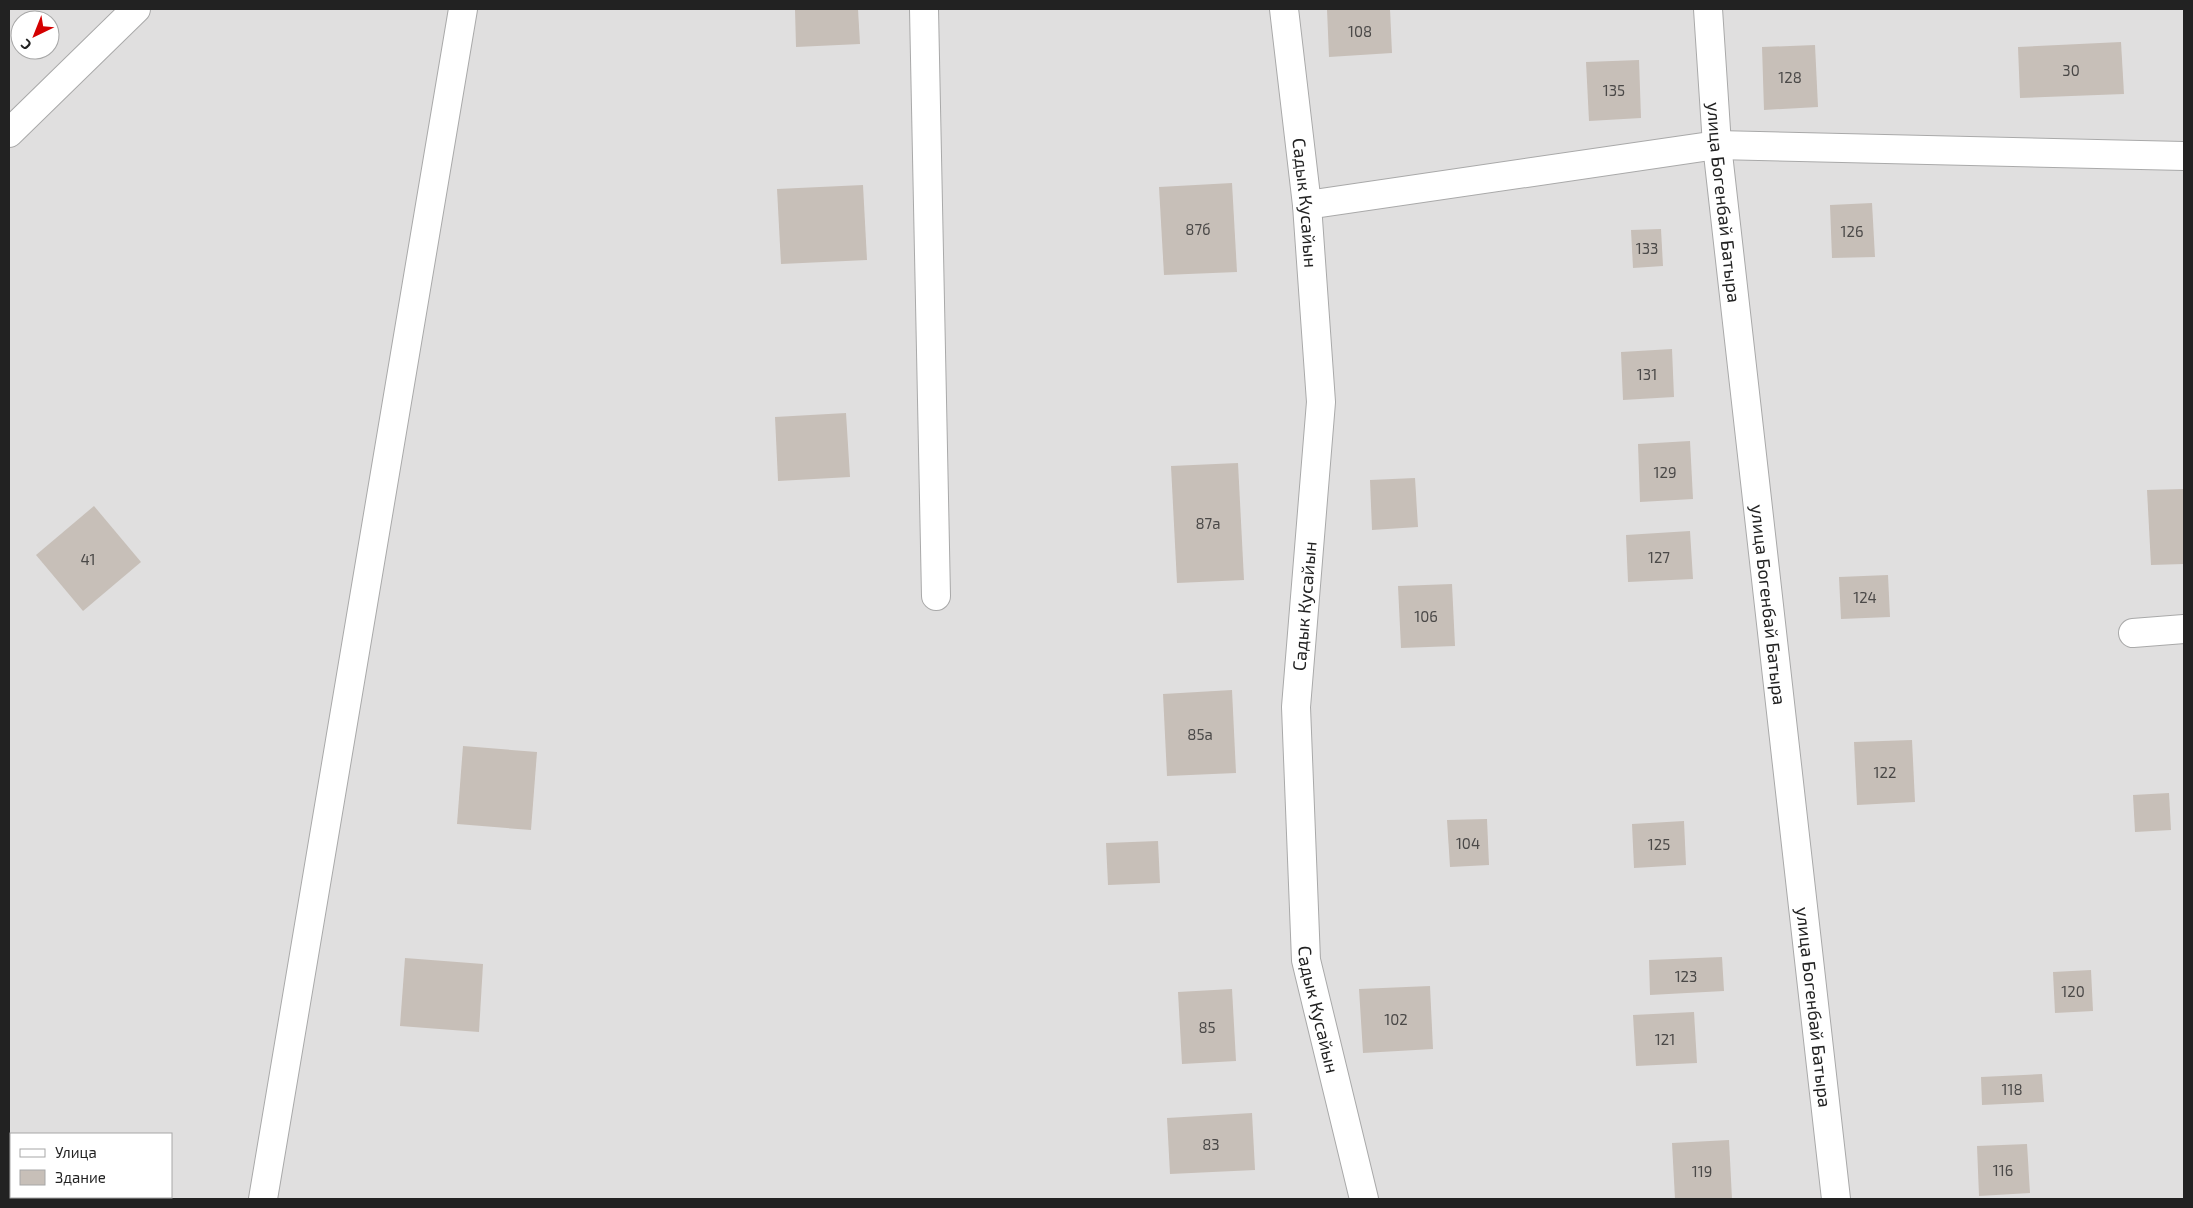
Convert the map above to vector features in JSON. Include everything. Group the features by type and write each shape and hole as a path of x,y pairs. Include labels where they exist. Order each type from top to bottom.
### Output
{"street":[{"path":"9,133 136,9"},
{"path":"263,1199 463,9"},
{"path":"924,9 936,596"},
{"name":"Садык Кусайын","path":"1284,9 1307,205 1322,402 1296,707 1306,960 1364,1199"},
{"name":"улица Богенбай Батыра","path":"1708,9 1717,146 1836,1199"},
{"path":"1307,205 1717,146 2184,156"},
{"path":"2132,633 2184,629"}],"shaded area":[{"path":"9,9 2184,9 2184,1199 9,1199"}],"building":[{"path":"795,9 858,9 860,44 796,47"},
{"path":"1327,9 1390,9 1392,53 1329,57"},
{"path":"2121,42 2124,94 2020,98 2018,47"},
{"path":"1815,45 1818,107 1764,110 1762,47"},
{"path":"1639,60 1641,118 1589,121 1586,62"},
{"path":"1232,183 1237,272 1164,275 1159,187"},
{"path":"863,185 867,260 781,264 777,189"},
{"path":"1872,203 1875,257 1832,258 1830,205"},
{"path":"1661,229 1663,266 1633,268 1631,230"},
{"path":"1672,349 1674,397 1623,400 1621,352"},
{"path":"846,413 850,477 778,481 775,417"},
{"path":"1690,441 1693,499 1640,502 1638,444"},
{"path":"1238,463 1244,580 1177,583 1171,466"},
{"path":"1415,478 1418,527 1372,530 1370,480"},
{"path":"2184,489 2184,564 2151,565 2147,490"},
{"path":"94,506 141,562 83,611 36,555"},
{"path":"1690,531 1693,579 1628,582 1626,535"},
{"path":"1888,575 1890,617 1841,619 1839,577"},
{"path":"1452,584 1455,646 1401,648 1398,586"},
{"path":"1232,690 1236,773 1167,776 1163,694"},
{"path":"1912,740 1915,802 1857,805 1854,742"},
{"path":"463,746 537,752 531,830 457,824"},
{"path":"2169,793 2171,830 2135,832 2133,795"},
{"path":"1487,819 1489,865 1450,867 1447,820"},
{"path":"1684,821 1686,865 1634,868 1632,824"},
{"path":"1158,841 1160,883 1108,885 1106,843"},
{"path":"1722,957 1724,991 1650,995 1649,960"},
{"path":"405,958 483,964 479,1032 400,1026"},
{"path":"2091,970 2093,1011 2055,1013 2053,972"},
{"path":"1430,986 1433,1049 1363,1053 1359,989"},
{"path":"1232,989 1236,1061 1182,1064 1178,992"},
{"path":"1694,1012 1697,1063 1636,1066 1633,1015"},
{"path":"2042,1074 2044,1102 1982,1105 1981,1077"},
{"path":"1252,1113 1255,1170 1170,1174 1167,1118"},
{"path":"1729,1140 1732,1199 1675,1199 1672,1143"},
{"path":"2027,1144 2030,1193 1979,1196 1977,1146"}]}
